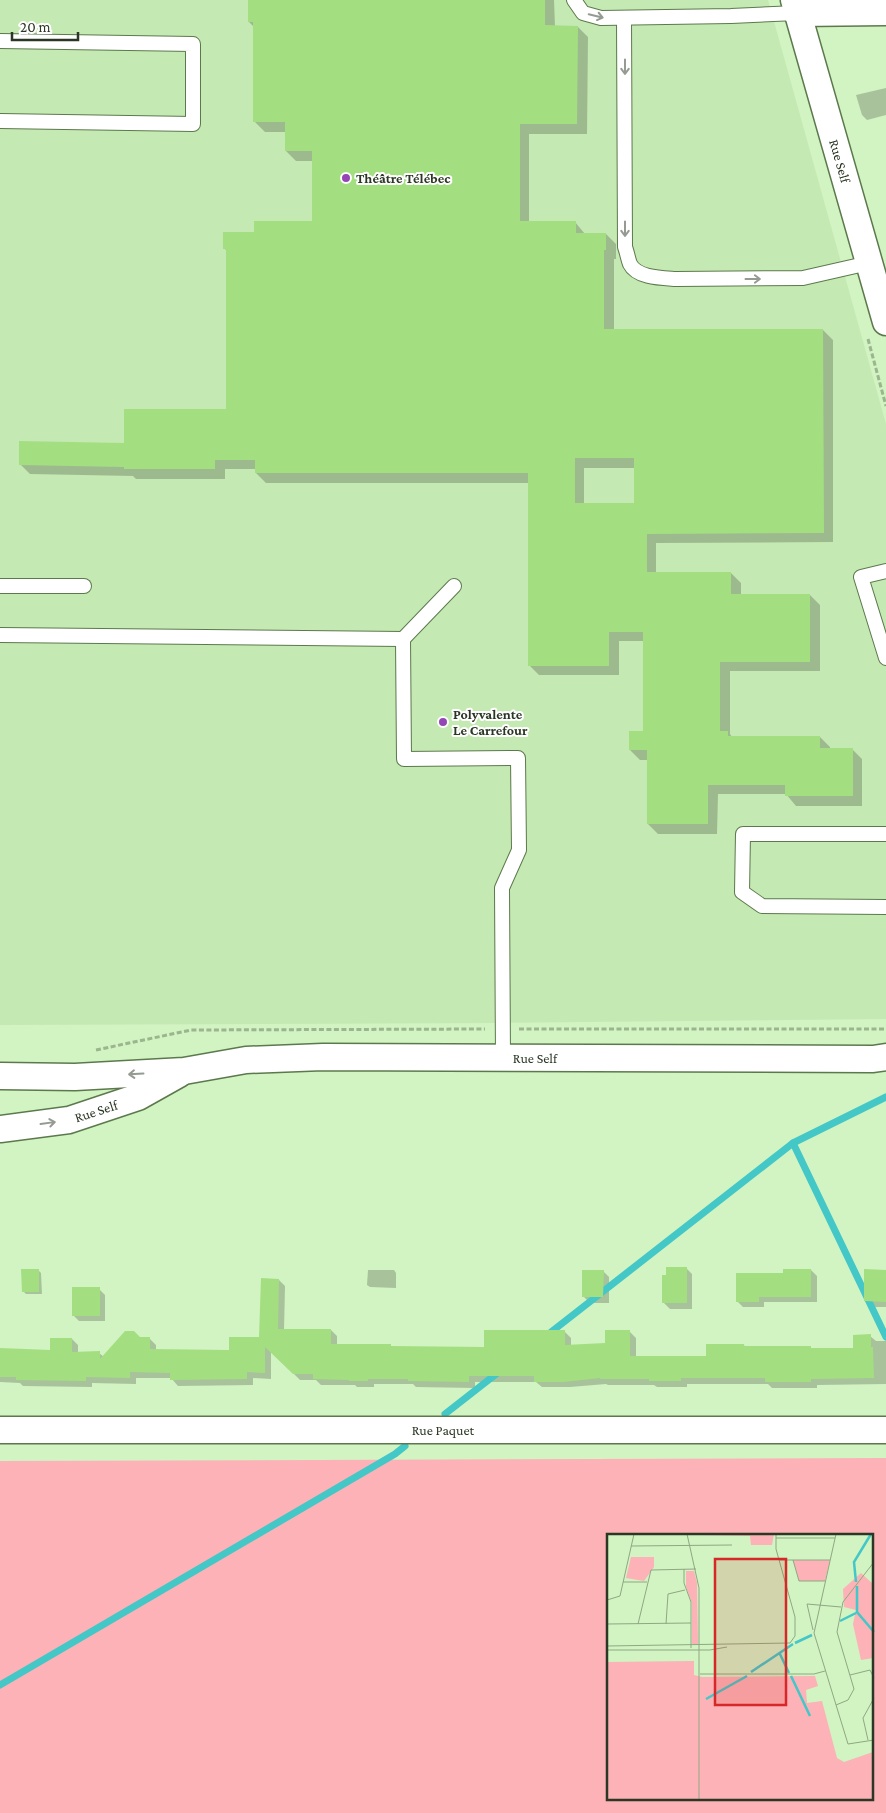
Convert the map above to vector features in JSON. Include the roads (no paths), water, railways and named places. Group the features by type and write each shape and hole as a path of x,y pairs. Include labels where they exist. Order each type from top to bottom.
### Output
{"street":[{"path":"795,6 886,12"},
{"name":"Rue Self","path":"795,6 886,322"},
{"name":"Rue Self","path":"0,1076 75,1077 184,1071 246,1060 323,1057 886,1057"},
{"name":"Rue Self","path":"0,1129 69,1120 138,1097 184,1071"},
{"name":"Rue Paquet","path":"0,1430 886,1430"}],"lane":[{"path":"574,0 584,13 601,18 731,16 795,6"},
{"path":"624,18 625,247 630,264 637,271 656,277 676,279 803,278 869,262"},
{"path":"0,41 193,44 193,124 0,121"},
{"path":"886,571 861,577 886,658"},
{"path":"0,586 84,586"},
{"path":"454,586 403,639 404,759 518,758 519,850 502,888 503,1058"},
{"path":"0,635 403,639"},
{"path":"886,834 743,834 742,892 762,906 886,907"}],"waterway":[{"path":"546,1336 793,1143 886,1097"},
{"path":"793,1143 886,1337"},
{"path":"445,1414 500,1371"},
{"path":"0,1685 395,1454 405,1446"}],"place":[{"name":"Théâtre Télébec","path":"346,178"},
{"name":"Polyvalente Le Carrefour","path":"443,722"}]}
